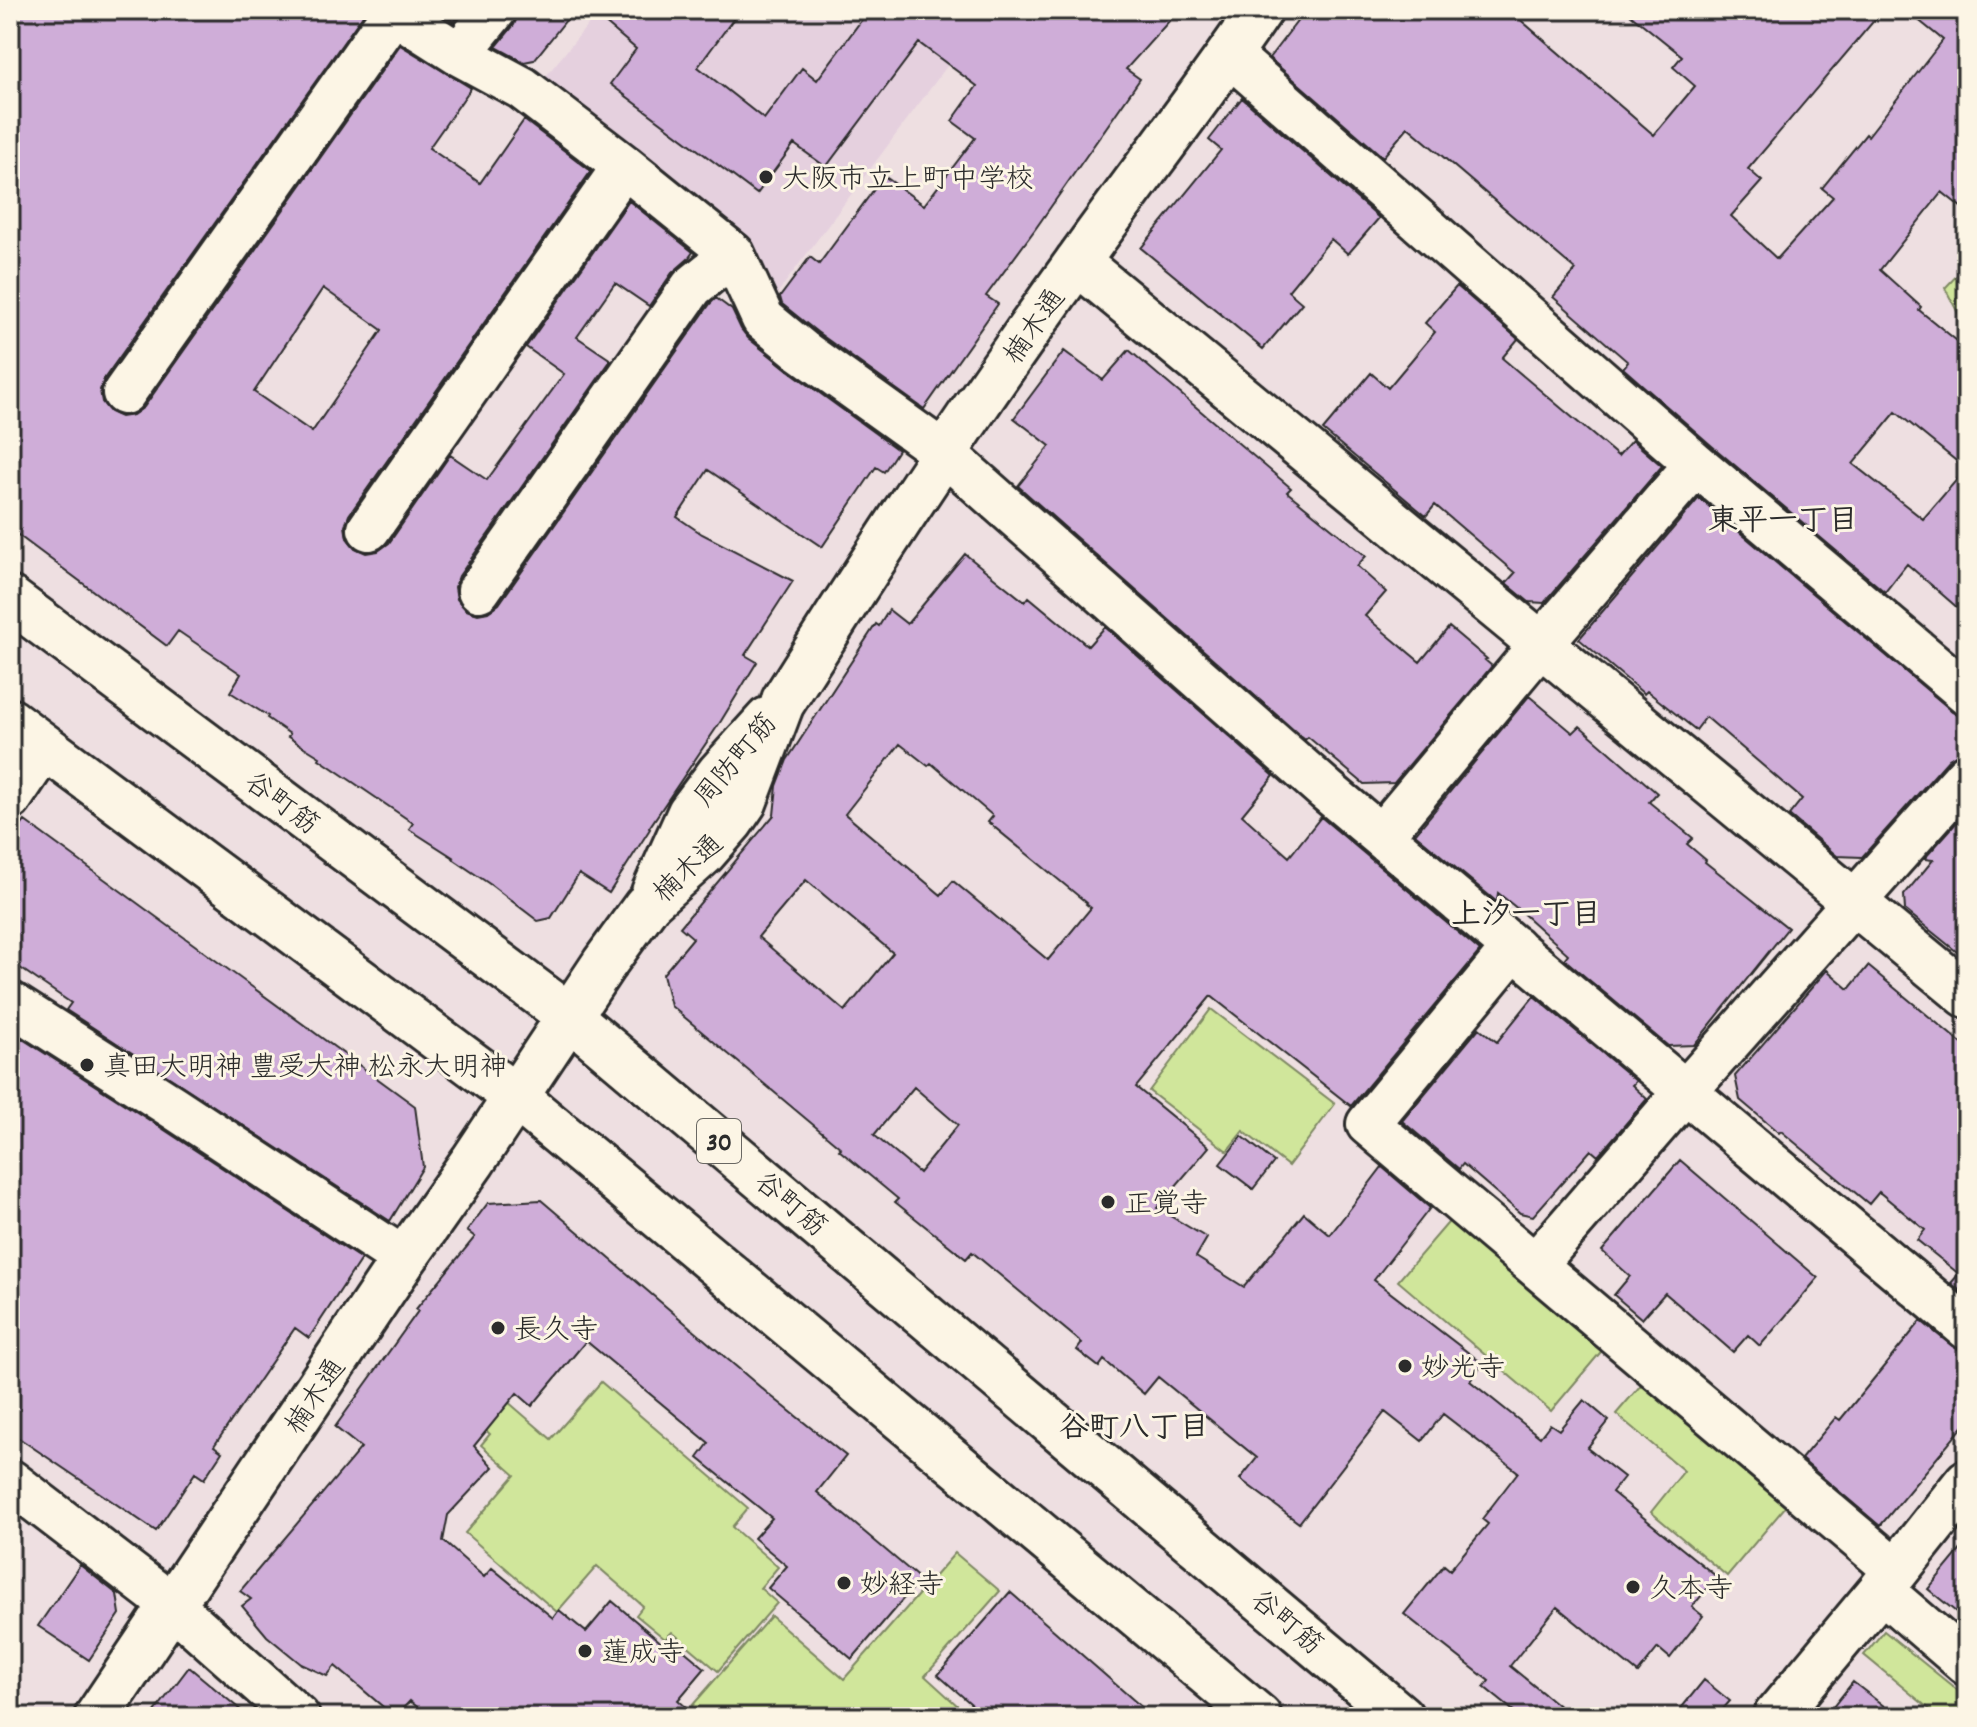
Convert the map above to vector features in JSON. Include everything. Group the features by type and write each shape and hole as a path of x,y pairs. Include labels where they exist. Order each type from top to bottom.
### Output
{"main road":[{"name":"楠木通","path":"784,700 944,453 1077,262 1260,10"},
{"path":"1077,262 1967,995"},
{"name":"谷町筋","path":"10,599 569,1016 1401,1717"},
{"path":"10,721 516,1097 1259,1717"},
{"name":"楠木通","path":"97,1717 404,1259 646,906"},
{"path":"1775,1717 1967,1482"}],"street":[{"path":"459,54 495,10"},
{"path":"124,393 392,11 459,54 522,88 733,254 763,319 802,351 944,453 1326,790 1967,1328"},
{"path":"1230,55 1696,464 1967,693"},
{"path":"369,529 624,166"},
{"path":"479,590 692,287 733,254"},
{"path":"1381,836 1696,464"},
{"name":"楠木通","path":"646,906 720,838 745,803 784,700"},
{"path":"10,799 45,747"},
{"path":"1535,1265 1967,775"},
{"path":"1514,947 1368,1124 1535,1265 1889,1580 1967,1664"},
{"path":"10,1003 404,1259"},
{"path":"10,1481 173,1606 298,1717"}],"shaded area":[{"name":"大阪市立上町中学校","path":"600,10 989,10 770,303 744,240 591,114 542,81"}],"green space":[{"path":"1967,269 1967,319 1960,317 1945,288 1961,271"},
{"path":"1211,1009 1335,1104 1288,1166 1243,1131 1227,1151 1149,1091"},
{"path":"1453,1217 1605,1347 1551,1411 1398,1281"},
{"path":"477,1375 551,1439 601,1382 748,1508 732,1527 778,1567 760,1588 777,1603 718,1671 672,1632 665,1639 636,1615 643,1606 597,1566 557,1612 465,1533 515,1475 481,1445 490,1434 454,1402"},
{"path":"1647,1378 1791,1500 1727,1576 1651,1512 1684,1471 1616,1414"},
{"path":"955,1553 1000,1591 925,1676 970,1717 702,1717 691,1707 771,1616 844,1679"},
{"path":"1884,1631 1967,1698 1967,1717 1939,1717 1864,1655"}],"building":[{"path":"10,10 365,12 104,379 100,390 102,402 110,412 121,417 133,415 144,407 400,45 471,88 429,148 480,183 524,120 591,171 349,515 345,526 347,538 355,548 366,553 378,551 389,543 450,455 487,480 564,374 526,347 629,201 693,252 672,273 649,306 615,283 577,337 611,360 459,576 455,587 457,599 466,610 478,614 488,612 499,604 716,298 732,310 748,338 898,450 884,472 876,467 822,547 708,470 677,517 702,534 793,581 745,655 757,662 609,893 579,874 551,918 538,921 454,858 409,829 413,823 288,737 290,734 268,716 230,692 241,674 178,631 167,646 10,529","holes":["323,288 382,330 312,432 254,392"]},
{"path":"435,10 464,10 454,22"},
{"path":"518,10 574,10 534,60 524,62 496,47 514,25"},
{"path":"590,10 740,10 698,67 764,119 802,68 817,80 869,10 1179,10 1126,69 1140,79 986,296 998,304 924,409 817,332 782,304 780,297 810,257 819,264 884,176 924,205 975,138 952,121 977,86 919,43 826,167 794,144 757,194 610,84 636,49"},
{"path":"1306,10 1509,10 1654,135 1695,86 1673,67 1682,56 1625,10 1883,10 1748,169 1762,181 1731,216 1777,259 1833,197 1822,188 1866,134 1868,136 1943,40 1906,10 1967,10 1967,212 1942,192 1880,270 1921,307 1919,310 1967,349 1967,616 1907,564 1885,592 1712,446 1623,368 1628,362 1553,297 1576,270 1408,127 1383,157 1269,58","holes":["1896,412 1966,469 1923,519 1853,464"]},
{"path":"1242,98 1379,218 1348,254 1331,239 1288,291 1302,303 1263,349 1141,248 1221,150 1209,140"},
{"path":"1457,286 1518,339 1502,358 1618,456 1632,440 1662,466 1544,603 1529,602 1506,583 1515,573 1435,505 1426,516 1323,430 1371,373 1388,388 1435,332 1425,323"},
{"path":"1129,350 1291,488 1287,492 1366,556 1357,566 1386,592 1365,616 1420,662 1449,627 1492,666 1394,783 1364,784 1308,737 1305,740 1018,486 1050,446 1014,418 1064,351 1103,380"},
{"path":"1699,498 1952,711 1967,717 1967,752 1949,759 1862,857 1837,856 1789,815 1802,799 1706,717 1696,730 1647,691 1644,694 1579,639"},
{"path":"965,554 1025,602 1029,597 1088,646 1105,627 1274,776 1242,815 1289,857 1321,817 1480,951 1351,1106 1211,996 1136,1087 1209,1147 1157,1208 1207,1238 1196,1257 1244,1287 1304,1213 1330,1235 1382,1167 1430,1208 1374,1280 1483,1364 1470,1381 1540,1437 1550,1424 1559,1430 1584,1400 1609,1421 1587,1448 1624,1477 1612,1492 1717,1577 1692,1607 1703,1616 1670,1658 1658,1648 1638,1673 1557,1607 1510,1666 1572,1717 1521,1717 1484,1687 1489,1681 1404,1614 1444,1565 1450,1570 1488,1524 1482,1519 1518,1472 1443,1414 1422,1441 1385,1412 1299,1523 1240,1479 1257,1458 1158,1377 1144,1394 1104,1360 1099,1367 1077,1350 1082,1343 972,1252 966,1259 895,1202 898,1199 839,1150 841,1148 671,1006 663,974 693,938 680,927 774,815 777,786 787,760 876,624 879,626 889,610 907,624","holes":["900,744 928,766 931,763 993,816 988,822 1091,908 1048,960 953,881 941,895 845,814","806,880 893,953 845,1011 758,937","914,1087 958,1125 919,1173 874,1135"]},
{"path":"1529,696 1573,733 1580,726 1657,793 1649,802 1693,838 1687,844 1788,928 1694,1045 1668,1046 1564,959 1568,954 1519,910 1498,893 1497,902 1415,834"},
{"path":"1967,811 1967,960 1905,910 1904,895 1933,860 1924,859"},
{"path":"25,821 415,1106 423,1167 390,1221 66,1010 71,1003 10,961 10,841"},
{"path":"1868,966 1967,1048 1967,1297 1951,1283 1959,1274 1917,1240 1925,1230 1879,1192 1869,1204 1740,1100 1735,1076 1827,970 1849,989"},
{"path":"1534,996 1636,1081 1632,1085 1647,1099 1598,1156 1591,1150 1533,1216 1520,1213 1463,1164 1459,1169 1402,1121 1479,1028 1497,1042"},
{"path":"10,1031 361,1259 309,1338 295,1328 214,1446 222,1452 204,1479 195,1473 156,1531 10,1432"},
{"path":"1242,1136 1274,1162 1253,1189 1220,1164"},
{"path":"1680,1160 1818,1278 1760,1346 1748,1335 1733,1352 1665,1293 1642,1319 1614,1295 1630,1276 1602,1251"},
{"path":"541,1200 766,1392 846,1456 817,1492 920,1579 852,1659 768,1588 787,1566 754,1538 772,1518 698,1458 709,1443 586,1341 532,1406 517,1393 474,1446 493,1467 448,1515 443,1541 484,1577 492,1568 553,1618 559,1610 586,1632 612,1601 664,1645 669,1638 705,1668 678,1700 697,1717 429,1717 410,1701 395,1717 335,1666 327,1676 301,1664 267,1636 242,1606 251,1599 240,1591 361,1448 335,1427 418,1311 416,1309 475,1237 467,1231 488,1203"},
{"path":"1921,1321 1952,1346 1967,1351 1967,1422 1880,1526 1801,1459 1836,1417 1840,1420"},
{"path":"1967,1542 1967,1621 1928,1589"},
{"path":"80,1565 117,1594 120,1614 89,1660 38,1626"},
{"path":"1010,1592 1153,1717 986,1717 938,1675"},
{"path":"189,1667 249,1717 151,1717"},
{"path":"1704,1680 1730,1701 1716,1717 1674,1717"},
{"path":"1853,1682 1898,1717 1825,1717"}],"place":[{"name":"大阪市立上町中学校","path":"766,177"},
{"name":"真田大明神 豊受大神 松永大明神","path":"87,1065"},
{"name":"正覚寺","path":"1108,1202"},
{"name":"長久寺","path":"498,1328"},
{"name":"妙光寺","path":"1405,1366"},
{"name":"妙経寺","path":"844,1583"},
{"name":"久本寺","path":"1633,1587"},
{"name":"蓮成寺","path":"585,1651"}],"district":[{"name":"東平一丁目","path":"1783,519"},
{"name":"上汐一丁目","path":"1526,913"},
{"name":"谷町八丁目","path":"1134,1426"}]}
